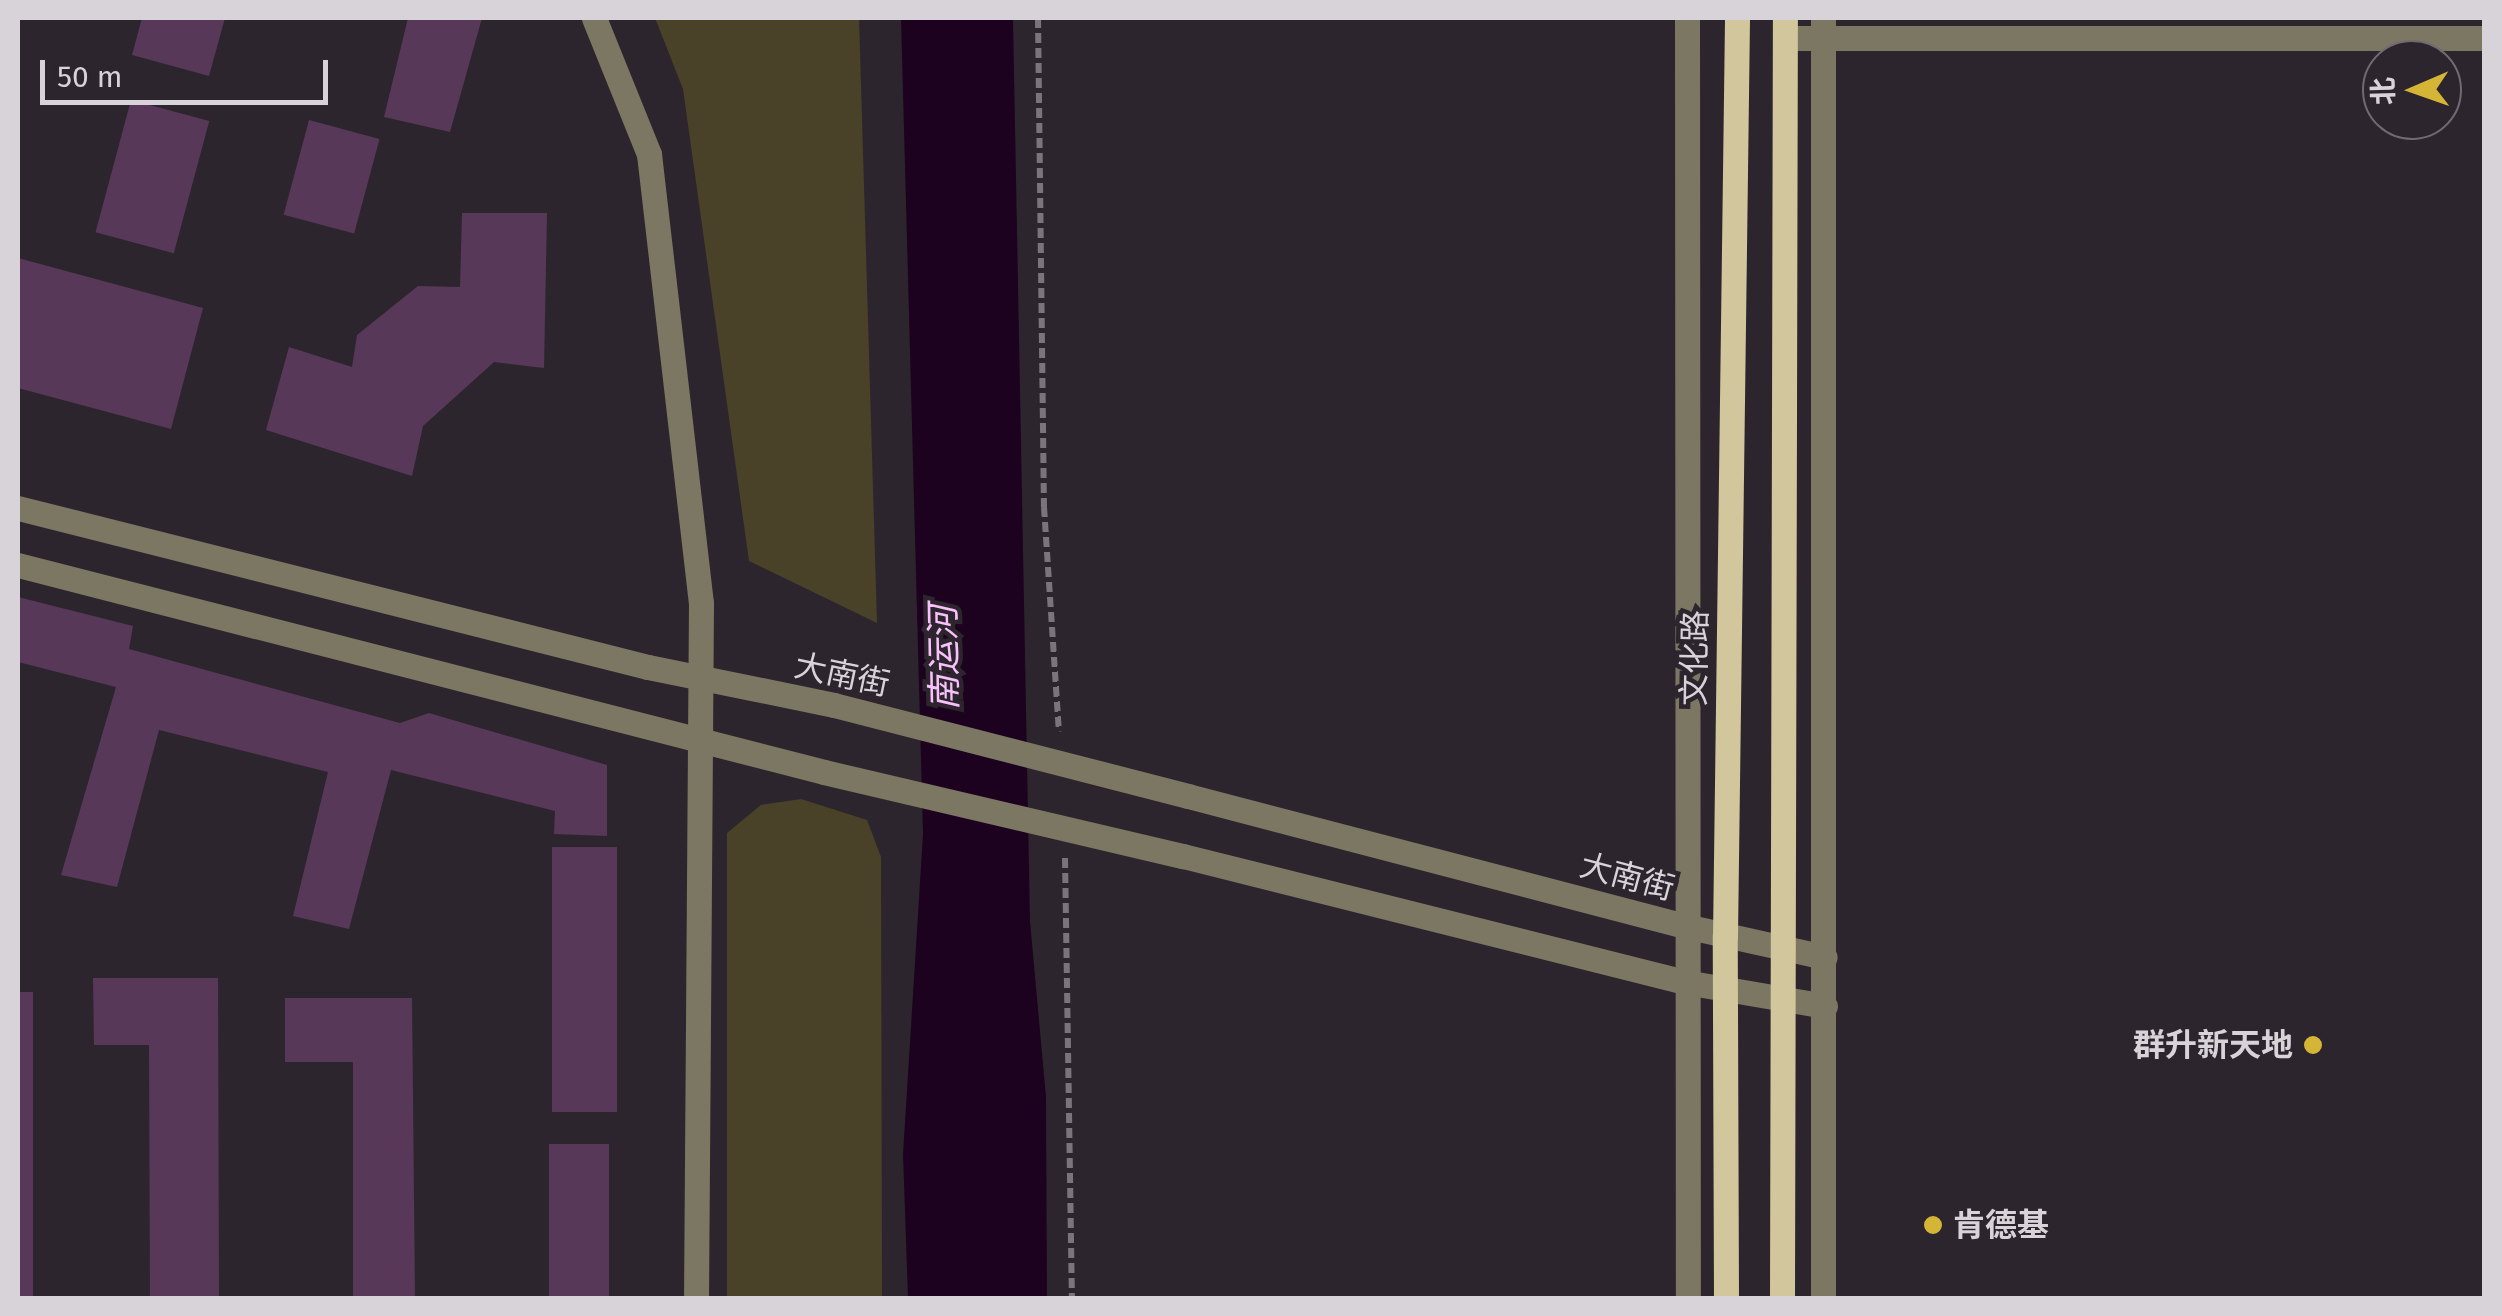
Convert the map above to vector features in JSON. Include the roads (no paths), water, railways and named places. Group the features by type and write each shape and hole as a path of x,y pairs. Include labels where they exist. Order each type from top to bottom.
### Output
{"main road":[{"name":"文化路","path":"1726,1298 1725,936 1737,18"},
{"path":"1782,1298 1785,28"}],"street":[{"path":"594,18 648,154 701,603 696,1298"},
{"path":"1686,18 1690,648 1685,926 1688,1298"},
{"path":"1785,28 2484,38"},
{"path":"1823,28 1824,1298"},
{"name":"大南街","path":"18,508 702,680 834,704 1685,926 1825,957"},
{"path":"18,565 824,772 1183,856 1686,982 1826,1006"},
{"path":"1690,648 1728,644"}],"water":[{"name":"南运河","path":"901,18 1013,18 1030,921 1046,1097 1047,1298 908,1298 903,1154 923,834"}],"place":[{"name":"群升新天地","path":"2313,1045"},
{"name":"肯德基","path":"1933,1225"}]}
